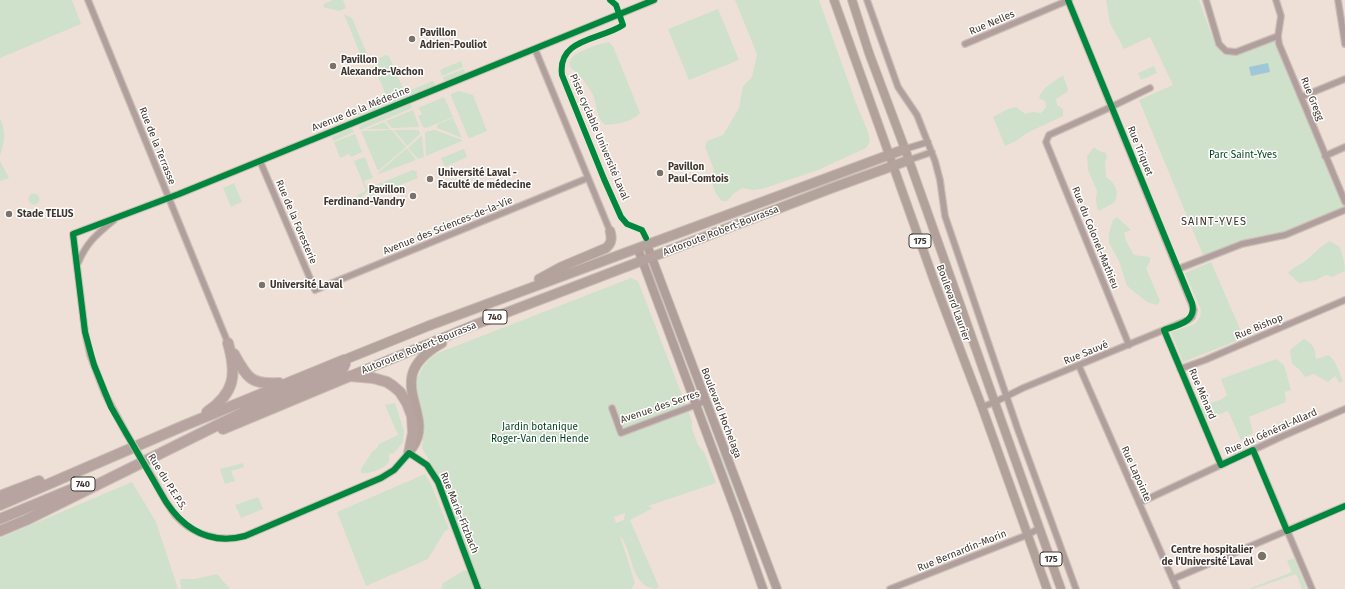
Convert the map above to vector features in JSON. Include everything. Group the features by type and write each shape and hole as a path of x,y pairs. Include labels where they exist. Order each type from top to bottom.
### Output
{"highway":[{"name":"Autoroute Robert-Bourassa","path":"0,505 183,426 344,360 905,149"},
{"name":"Autoroute Robert-Bourassa","path":"0,519 167,450 233,425 474,325 839,185 909,160"},
{"path":"463,314 503,294 549,275 581,258 606,248 610,245 610,231"},
{"path":"409,453 416,443 418,434 418,419 411,389 415,367 424,355 433,348 474,325"},
{"path":"228,343 243,370 253,380 265,384 289,382"},
{"path":"183,426 217,406 228,393 232,384 234,370 228,343"},
{"path":"0,531 26,520 256,406 342,370 344,368 344,360"},
{"path":"350,376 381,380 393,386 400,392 407,403 412,416 413,433 409,453"},
{"path":"0,496 115,456"}],"main road":[{"name":"Boulevard Laurier","path":"834,0 936,286 982,407 1047,589"},
{"name":"Boulevard Laurier","path":"852,0 869,53 909,160 1061,589"},
{"name":"Boulevard Hochelaga","path":"642,247 652,258 778,589"},
{"name":"Boulevard Hochelaga","path":"642,247 643,261 763,589"}],"street":[{"name":"Rue de la Terrasse","path":"88,0 228,343"},
{"name":"Avenue de la Médecine","path":"73,234 260,161 654,0"},
{"name":"Boulevard Laurier","path":"867,0 898,87 917,115 932,152 940,180 945,216 1021,437 1076,589"},
{"name":"Rue Nelles","path":"965,44 1069,0"},
{"name":"Rue Triquet","path":"1069,0 1194,310"},
{"path":"1206,0 1219,44 1226,51 1236,52 1278,36"},
{"name":"Rue Gregg","path":"1276,0 1281,16 1278,36 1279,44 1345,202"},
{"path":"1338,0 1345,44"},
{"path":"535,48 610,231"},
{"path":"1302,97 1345,79"},
{"path":"1111,107 1150,88"},
{"name":"Rue du Colonel-Mathieu","path":"1111,107 1049,135 1046,142 1129,345"},
{"path":"905,149 928,142"},
{"path":"1325,156 1345,147"},
{"path":"909,160 932,152"},
{"name":"Rue de la Foresterie","path":"260,161 315,290"},
{"name":"Avenue des Sciences-de-la-Vie","path":"315,290 588,178"},
{"path":"1178,269 1242,244 1285,235 1345,210"},
{"path":"77,265 85,248 92,239 117,217"},
{"name":"Rue du P.E.P.S.","path":"73,234 85,332 90,355 105,394 126,433 174,514 192,529 214,537 230,539 245,536 381,478 394,470 409,453"},
{"name":"Rue Bishop","path":"1180,369 1219,354 1345,300"},
{"name":"Rue Sauvé","path":"982,407 1188,320 1192,317 1194,310"},
{"name":"Rue Ménard","path":"1164,330 1221,465"},
{"name":"Rue Lapointe","path":"1079,366 1177,589"},
{"name":"Avenue des Serres","path":"612,408 621,433 706,401"},
{"name":"Rue du Général-Allard","path":"1139,504 1253,450 1345,409"},
{"path":"1253,450 1312,589"},
{"name":"Rue Marie-Fitzbach","path":"409,453 427,465 438,482 478,589"},
{"path":"1172,579 1345,506"},
{"name":"Rue Bernardin-Morin","path":"890,589 1040,528"}],"green space":[{"path":"0,0 72,0 81,24 0,58"},
{"path":"333,0 343,0 346,8 339,11 323,7 324,4"},
{"path":"735,0 819,0 868,132 870,142 866,148 818,170 762,189 753,190 742,188 733,194 727,201 722,201 716,194 713,187 712,179 714,170 705,147 707,141 723,135 739,108 743,86 752,77 757,54"},
{"name":"Parc Saint-Yves","path":"1106,0 1199,0 1214,42 1223,54 1234,55 1276,41 1345,209 1291,232 1241,242 1203,255 1139,100 1173,85 1150,37 1124,49 1110,23"},
{"path":"718,9 739,60 689,80 668,29"},
{"path":"344,14 352,18 367,54 361,56"},
{"path":"609,42 613,46 640,113 633,119 606,125 600,119 591,92 581,77 571,68 570,61 578,53 584,50"},
{"path":"386,55 389,56 404,91 387,98 372,61"},
{"path":"461,61 463,67 442,76 440,70"},
{"path":"1154,66 1157,73 1141,80 1138,73"},
{"path":"464,69 465,73 444,81 443,77"},
{"path":"1063,75 1068,89 1067,92 1056,99 1057,105 1063,109 1063,116 1027,133 1016,141 1005,146 993,117 1008,109 1016,107 1025,114 1032,112 1041,113 1046,107 1045,101 1039,98 1043,90"},
{"path":"433,81 435,85 410,95 408,91"},
{"path":"459,91 473,95 487,131 470,138 468,137 451,96 451,94"},
{"path":"404,93 406,97 389,103 388,100"},
{"path":"444,97 453,117 426,128 423,127 418,116 422,114 419,108 415,109"},
{"path":"385,101 387,104 361,115 357,114"},
{"path":"411,104 412,108 360,130 359,127 361,125"},
{"path":"413,110 419,126 418,127 392,128 386,121"},
{"path":"0,118 4,136 0,155"},
{"path":"453,118 462,138 437,128 438,124"},
{"path":"384,122 390,129 367,129"},
{"path":"350,129 354,132 333,141 332,137"},
{"path":"392,130 406,147 378,171 361,131"},
{"path":"394,130 418,130 420,134 407,146"},
{"path":"435,130 462,141 426,156 425,133"},
{"path":"355,134 362,152 351,157 349,154 340,158 334,142"},
{"path":"422,135 424,157 418,159 408,148"},
{"path":"1094,147 1099,151 1106,153 1106,177 1112,182 1117,191 1115,202 1099,211 1097,208 1096,199 1097,191 1088,170 1087,156"},
{"path":"407,148 416,160 379,174 378,173"},
{"path":"464,149 467,157 445,167 441,158"},
{"path":"365,157 373,178 364,181 367,189 369,189 359,200 357,195 366,191 354,161"},
{"path":"0,161 9,178 0,181"},
{"path":"412,170 417,171 416,174 418,178 387,190 384,182"},
{"path":"382,182 384,187 378,189 380,193 362,201 376,185"},
{"path":"234,183 242,202 231,207 223,188"},
{"path":"32,194 36,194 38,195 38,203 32,204 29,201 29,197"},
{"path":"1117,217 1131,230 1124,233 1126,241 1134,255 1150,257 1150,262 1146,268 1160,301 1157,305 1147,302 1127,286 1119,261 1109,243 1109,233 1113,220"},
{"path":"1330,241 1340,247 1345,271 1332,277 1326,275 1316,280 1299,283 1288,273 1304,262"},
{"path":"1211,262 1244,338 1183,362 1171,332 1195,324 1200,317 1201,310 1185,273"},
{"name":"Jardin botanique Roger-Van den Hende","path":"631,278 638,281 692,421 692,429 698,445 704,452 716,483 648,506 653,508 630,520 659,587 655,589 647,586 636,575 624,542 620,536 635,583 631,589 478,589 433,467 422,448 424,429 416,390 416,381 424,365 430,358 438,353","holes":["625,513 624,520 616,523 614,517"]},
{"path":"1304,339 1313,347 1316,359 1329,355 1335,362 1343,381 1340,383 1335,376 1328,382 1314,374 1305,377 1299,369 1292,364 1290,350"},
{"path":"1276,359 1284,365 1291,390 1285,392 1286,402 1249,417 1253,433 1241,440 1228,411 1207,419 1200,407 1222,399 1227,395 1221,379"},
{"path":"395,403 404,431 403,442 394,453 389,454 389,462 387,465 372,472 361,473 361,469 379,444 398,435 385,405"},
{"path":"723,452 748,518 745,519 719,453"},
{"path":"243,463 244,467 231,471 235,481 225,484 220,469"},
{"path":"425,474 431,484 449,529 445,531 428,559 366,586 337,512"},
{"path":"132,482 156,522 178,589 0,589 0,538"},
{"path":"258,497 263,509 241,518 235,505"},
{"path":"1294,558 1307,589 1302,589 1296,574 1253,589 1249,589 1292,572 1287,561"},
{"path":"463,571 468,571 474,589 441,589 443,583"},
{"path":"217,574 230,589 181,589 180,579 195,579"}],"water":[{"path":"1268,63 1270,72 1251,76 1249,67"}],"cycle path":[{"name":"Piste cyclable Université Laval","path":"610,0 616,5 623,25 573,47 566,54 562,63 562,75 621,217 627,224 642,230 646,238"},
{"path":"478,589 438,482 427,465 409,453 394,470 381,478 245,536 233,538 210,537 190,527 182,520 173,512 166,502 111,407 94,365 85,332 73,234 179,194 654,0"},
{"path":"1068,0 1192,303 1192,315 1189,319 1164,330 1221,465 1253,450 1287,531 1345,506"}],"place":[{"name":"Pavillon Adrien-Pouliot","path":"412,39"},
{"name":"Pavillon Alexandre-Vachon","path":"333,66"},
{"name":"Pavillon Paul-Comtois","path":"660,173"},
{"name":"Université Laval - Faculté de médecine","path":"430,179"},
{"name":"Pavillon Ferdinand-Vandry","path":"413,196"},
{"name":"Stade TELUS","path":"9,214"},
{"name":"Université Laval","path":"262,285"},
{"name":"Centre hospitalier de l'Université Laval","path":"1262,556"}],"district":[{"name":"SAINT-YVES","path":"1214,222"}]}
